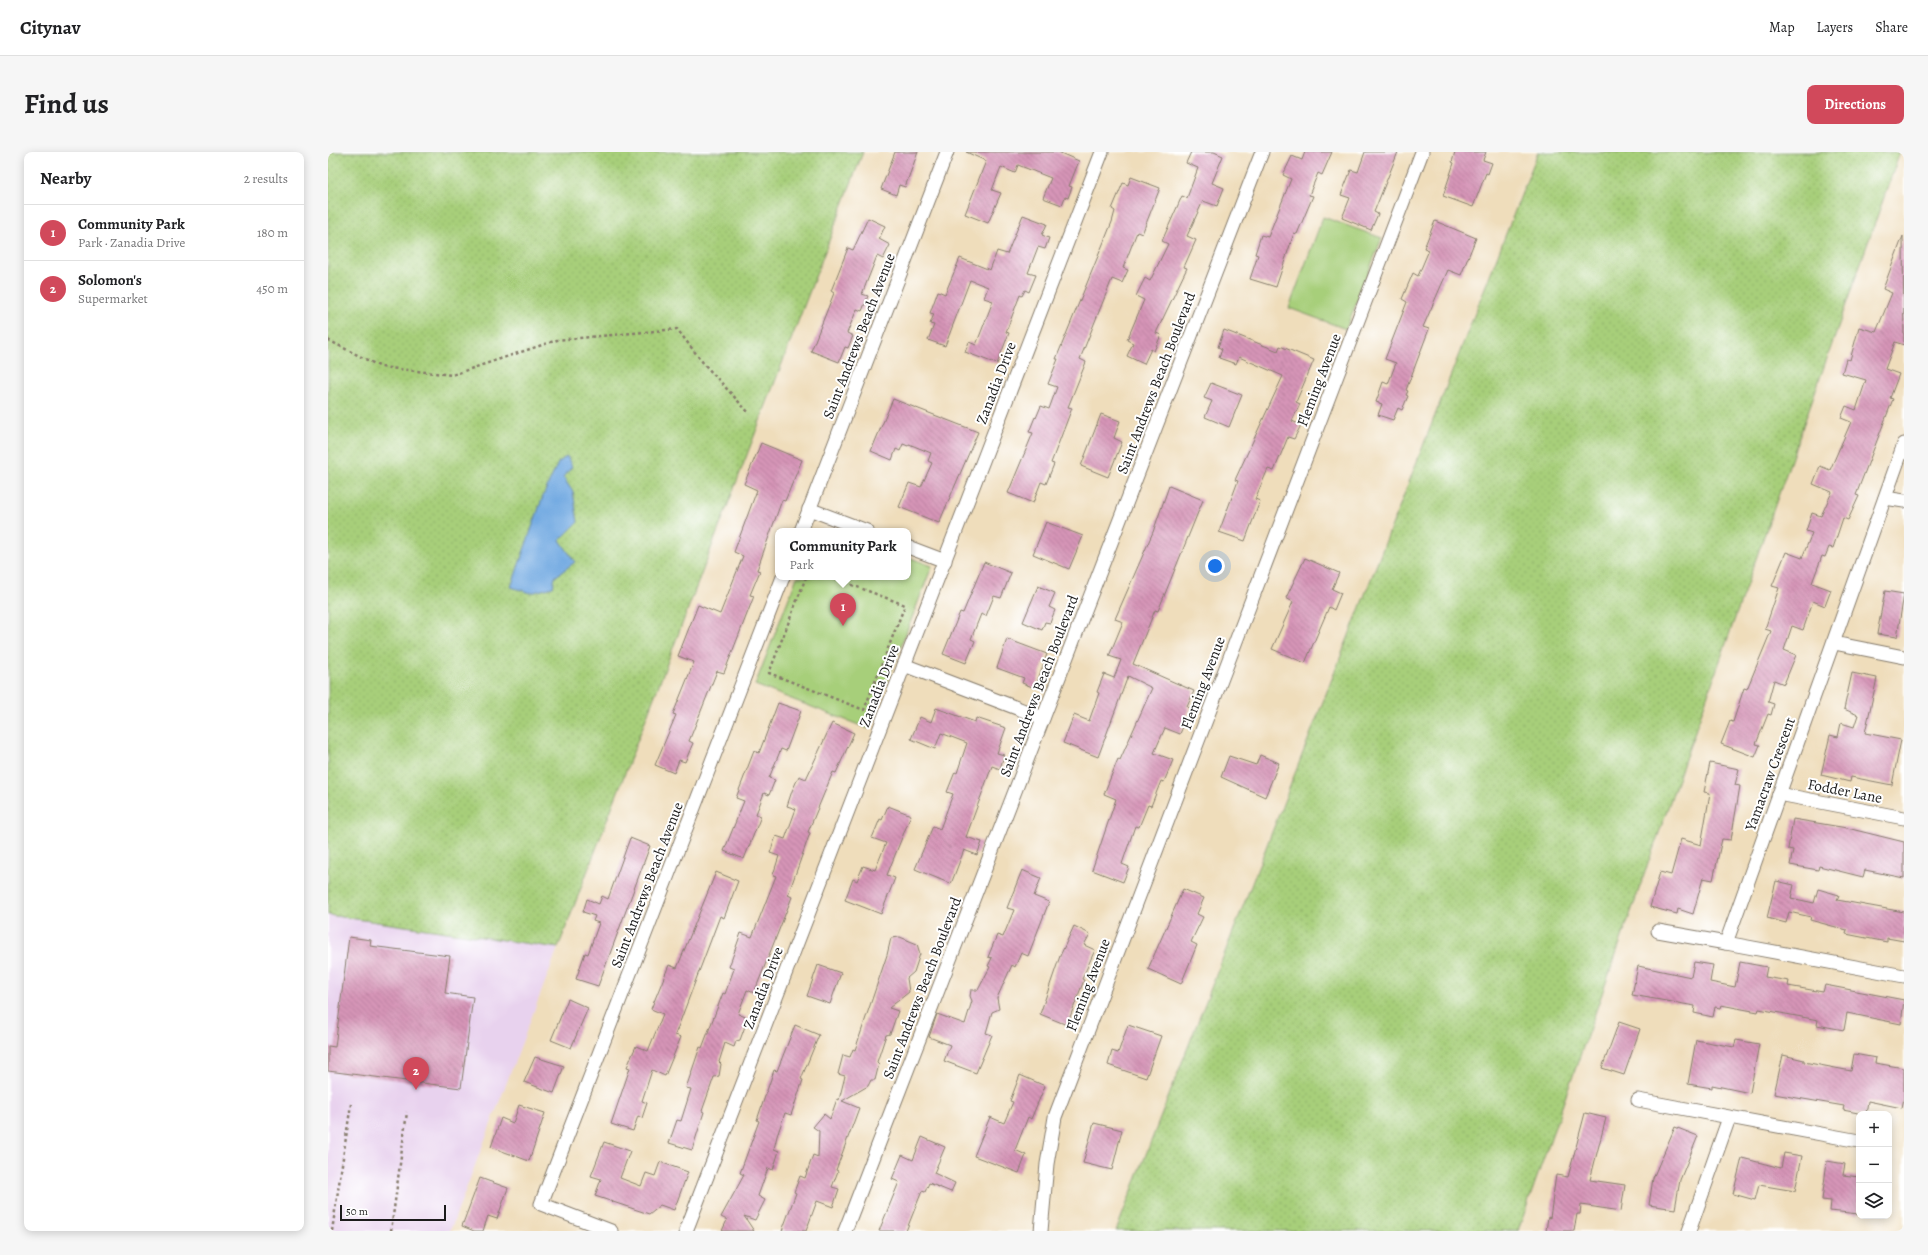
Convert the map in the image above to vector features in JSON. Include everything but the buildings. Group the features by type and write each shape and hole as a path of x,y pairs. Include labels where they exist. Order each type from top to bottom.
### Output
{"street":[{"name":"Saint Andrews Beach Avenue","path":"802,528 947,152"},
{"name":"Zanadia Drive","path":"686,1231 1102,152"},
{"name":"Saint Andrews Beach Boulevard","path":"845,1231 1262,152"},
{"name":"Fleming Avenue","path":"1041,1231 1047,1164 1055,1117 1422,152"},
{"name":"Yamacraw Crescent","path":"1726,943 1904,444"},
{"path":"1885,498 1904,502"},
{"path":"809,509 859,528"},
{"path":"911,548 944,561"},
{"name":"Saint Andrews Beach Avenue","path":"611,1231 541,1204 782,580"},
{"path":"1834,643 1904,657"},
{"path":"904,665 1043,718"},
{"name":"Fodder Lane","path":"1779,794 1904,818"},
{"path":"1658,931 1904,976"},
{"path":"1638,1100 1856,1140"},
{"path":"1689,1231 1729,1118"}],"path":[{"path":"328,340 381,367 452,375 556,340 678,329 704,364 749,414"},
{"path":"805,580 769,673 864,710 905,605 839,580"},
{"path":"332,1231 351,1104"},
{"path":"391,1231 407,1112"}],"shaded area":[{"path":"328,915 558,948 450,1231 328,1231"}],"green space":[{"path":"328,152 863,152 558,948 328,915"},
{"path":"1538,152 1900,152 1518,1231 1116,1231"},
{"path":"1323,217 1382,238 1346,329 1289,308"},
{"path":"911,558 932,566 869,729 755,685 796,580 911,580"}],"water":[{"path":"567,456 572,467 563,477 573,492 578,522 560,540 575,562 555,577 553,587 531,593 511,587 543,496 558,463"}],"place":[{"name":"Community Park","path":"843,626"},
{"name":"Solomon's","path":"416,1090"}]}
